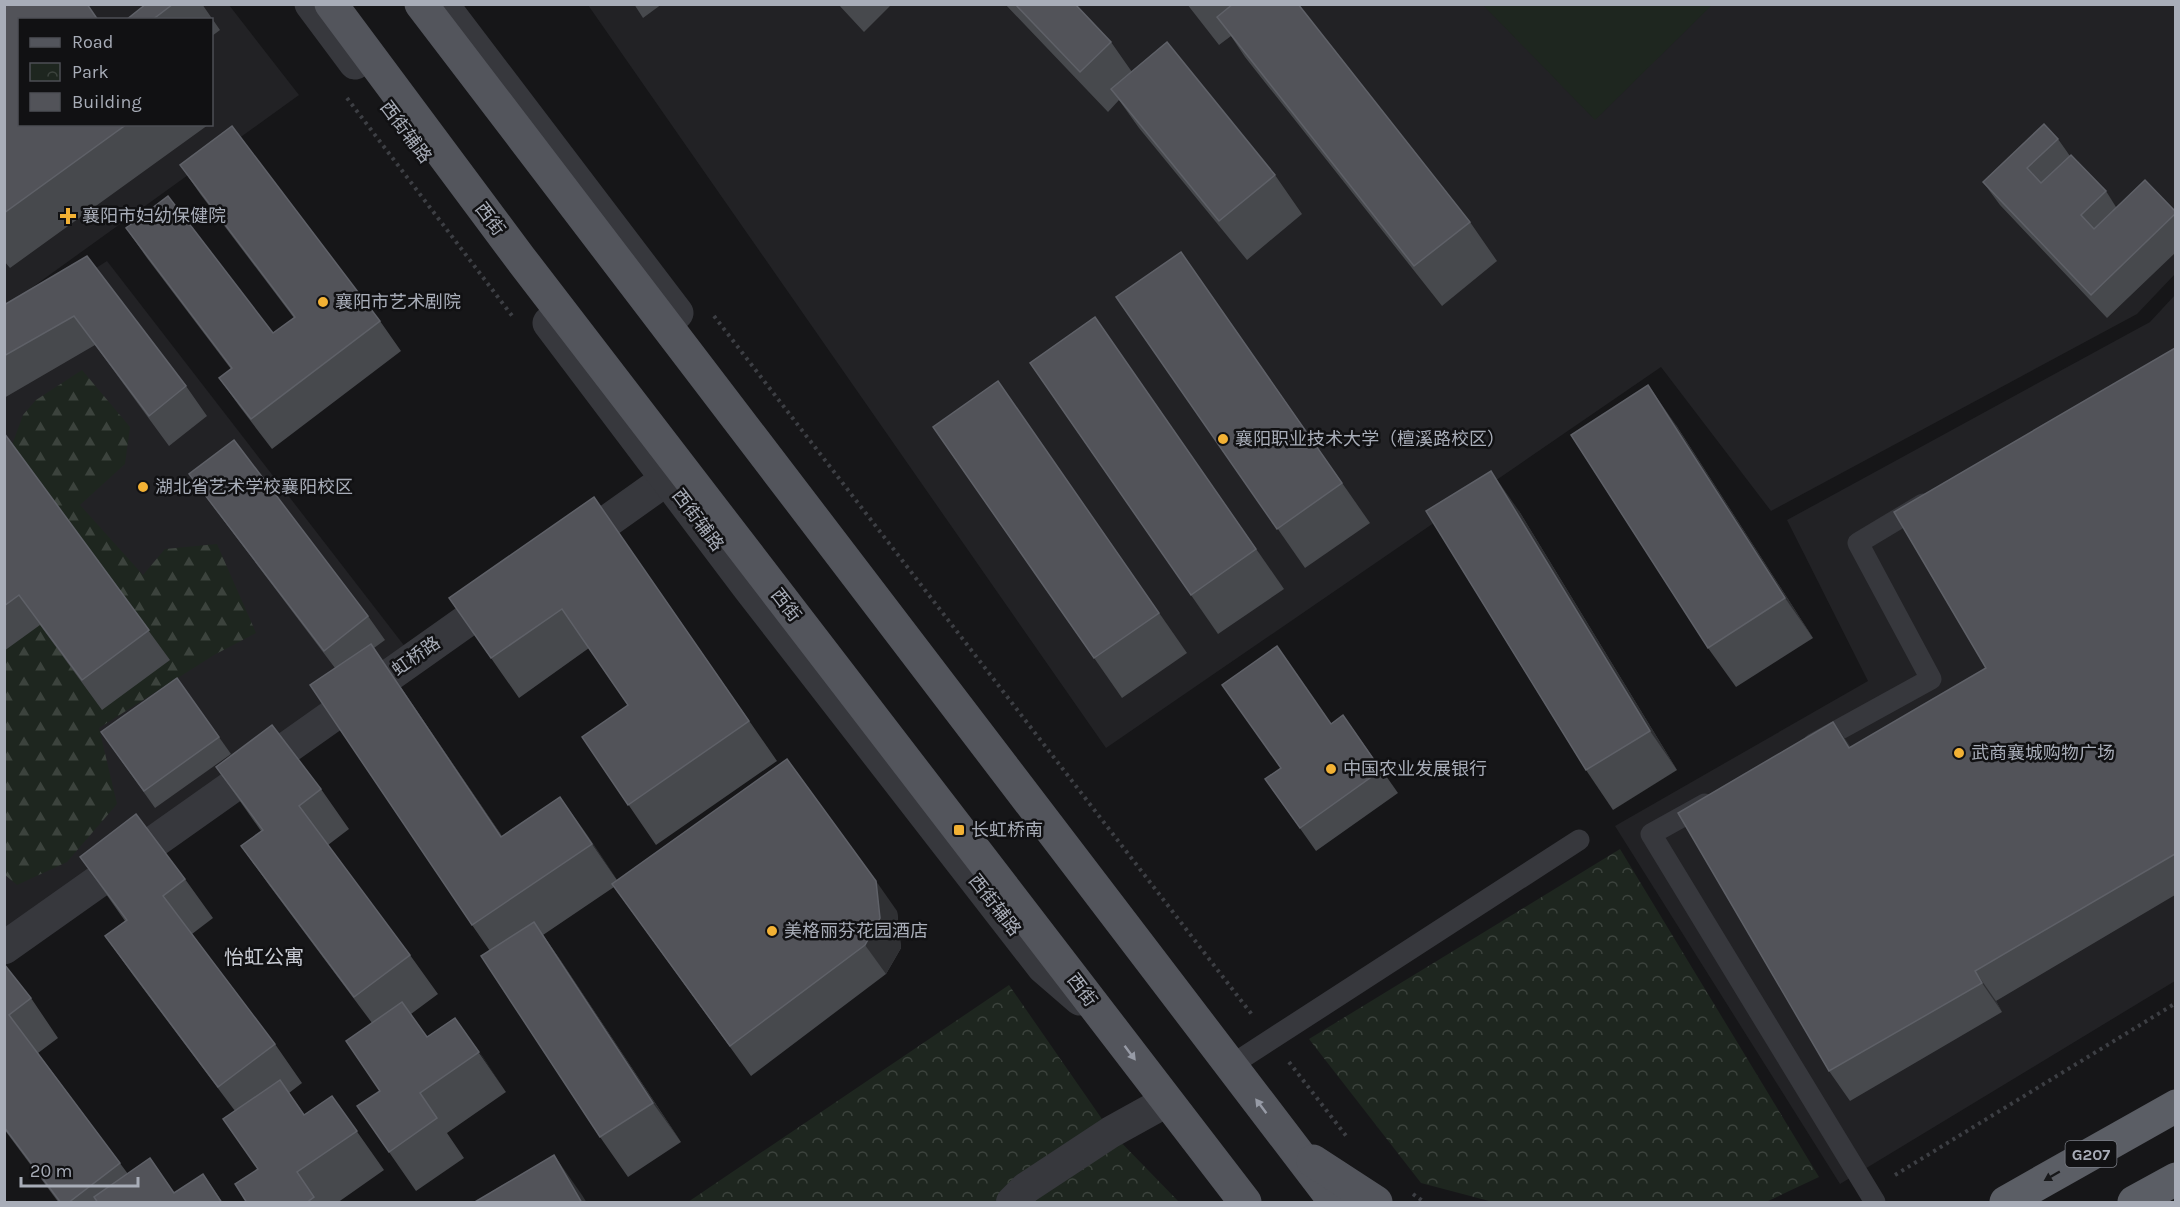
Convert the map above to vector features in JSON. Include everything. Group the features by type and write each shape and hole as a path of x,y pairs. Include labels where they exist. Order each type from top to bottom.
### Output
{"highway":[{"name":"G207","path":"2006,1203 2175,1106"},
{"path":"2134,1203 2175,1179"}],"main road":[{"name":"西街","path":"331,4 513,249 674,474 1105,1020 1245,1203"},
{"path":"421,4 1335,1203"},
{"path":"1293,1147 1376,1203"}],"street":[{"name":"西街辅路","path":"311,4 674,474"},
{"path":"442,4 1149,931 1175,993"},
{"path":"554,559 674,474"},
{"name":"虹桥路","path":"4,948 526,579"},
{"path":"1012,1203 1026,1188 1111,1132 1167,1101"}],"lane":[{"path":"1796,753 1931,679 1858,543 1940,494"},
{"path":"1724,794 1651,834 1872,1197"},
{"path":"1230,1066 1579,840"}],"path":[{"path":"708,308 1354,1146"},
{"path":"1872,1197 2175,1003"}],"shaded area":[{"name":"襄阳市妇幼保健院","path":"5,5 229,5 299,95 5,307"},
{"name":"襄阳职业技术大学（檀溪路校区）","path":"588,5 2175,5 2175,274 2137,314 1771,511 1661,367 1106,748"},
{"name":"湖北省艺术学校襄阳校区","path":"107,261 406,648 5,935 5,326"},
{"name":"武商襄城购物广场","path":"2175,295 2175,981 1840,1184 1615,826 1868,681 1787,520 2150,322"}],"green space":[{"path":"1483,5 1712,5 1595,120"},
{"path":"82,370 130,427 125,464 80,505 143,575 165,549 217,544 256,633 214,655 99,728 117,804 67,862 17,885 4,874 4,467 23,415 36,400"},
{"path":"1620,849 1819,1177 1766,1202 1493,1202 1421,1183 1309,1039"},
{"path":"1009,985 1111,1132 1179,1202 688,1202"}],"building":[{"path":"4,4 87,4 97,18 18,18 18,126 124,126 4,213"},
{"path":"146,4 173,4 155,18 128,18"},
{"path":"1015,4 1075,4 1111,42 1080,72"},
{"path":"1233,4 1298,4 1470,222 1414,266 1217,17"},
{"path":"1167,42 1275,175 1219,221 1111,89"},
{"path":"2044,124 2058,139 2027,168 2041,183 2071,155 2106,191 2081,215 2094,229 2145,180 2175,211 2175,214 2091,295 1983,182"},
{"name":"襄阳市艺术剧院","path":"232,126 380,321 251,419 219,378 232,368 126,228 168,196 273,333 295,317 180,165"},
{"path":"1181,252 1342,483 1277,529 1116,297"},
{"path":"87,256 186,386 149,416 74,316 4,356 4,305"},
{"path":"1095,317 1256,549 1191,595 1030,363"},
{"name":"武商襄城购物广场","path":"2175,348 2175,854 1975,971 1982,983 1829,1071 1678,813 1833,722 1849,748 1986,668 1894,512"},
{"path":"998,381 1159,613 1094,658 933,427"},
{"path":"1648,385 1785,598 1708,648 1571,435"},
{"path":"4,433 149,630 82,680 19,595 4,606"},
{"path":"234,440 368,616 324,651 189,474"},
{"path":"1491,471 1650,731 1586,770 1426,511"},
{"path":"594,497 749,721 628,805 582,737 628,705 562,609 491,658 449,598"},
{"path":"371,644 501,837 560,797 592,844 472,925 310,685"},
{"name":"中国农业发展银行","path":"1277,646 1331,724 1343,715 1381,770 1300,828 1265,779 1281,768 1222,685"},
{"path":"177,678 219,737 144,791 101,732"},
{"path":"272,725 321,789 299,806 410,955 354,997 241,846 263,830 216,767"},
{"name":"美格丽芬花园酒店","path":"787,759 876,881 880,918 865,945 730,1046 612,884"},
{"path":"136,814 185,879 163,896 275,1044 218,1087 105,936 127,920 80,857"},
{"path":"534,922 653,1103 600,1137 481,956"},
{"path":"4,964 31,998 9,1015 120,1163 68,1203 61,1203 4,1127"},
{"path":"402,1002 427,1037 455,1018 479,1052 420,1093 437,1118 389,1152 357,1106 380,1091 346,1041"},
{"path":"280,1080 304,1115 332,1096 357,1131 297,1172 314,1197 306,1203 247,1203 235,1184 258,1169 223,1119"},
{"path":"554,1155 582,1203 473,1203"},
{"path":"150,1158 174,1193 203,1174 222,1203 98,1203 94,1197"}],"place":[{"name":"襄阳市妇幼保健院","path":"68,216"},
{"name":"襄阳市艺术剧院","path":"323,302"},
{"name":"襄阳职业技术大学（檀溪路校区）","path":"1223,439"},
{"name":"湖北省艺术学校襄阳校区","path":"143,487"},
{"name":"武商襄城购物广场","path":"1959,753"},
{"name":"中国农业发展银行","path":"1331,769"},
{"name":"长虹桥南","path":"959,830"},
{"name":"美格丽芬花园酒店","path":"772,931"}],"district":[{"name":"怡虹公寓","path":"264,957"}]}
